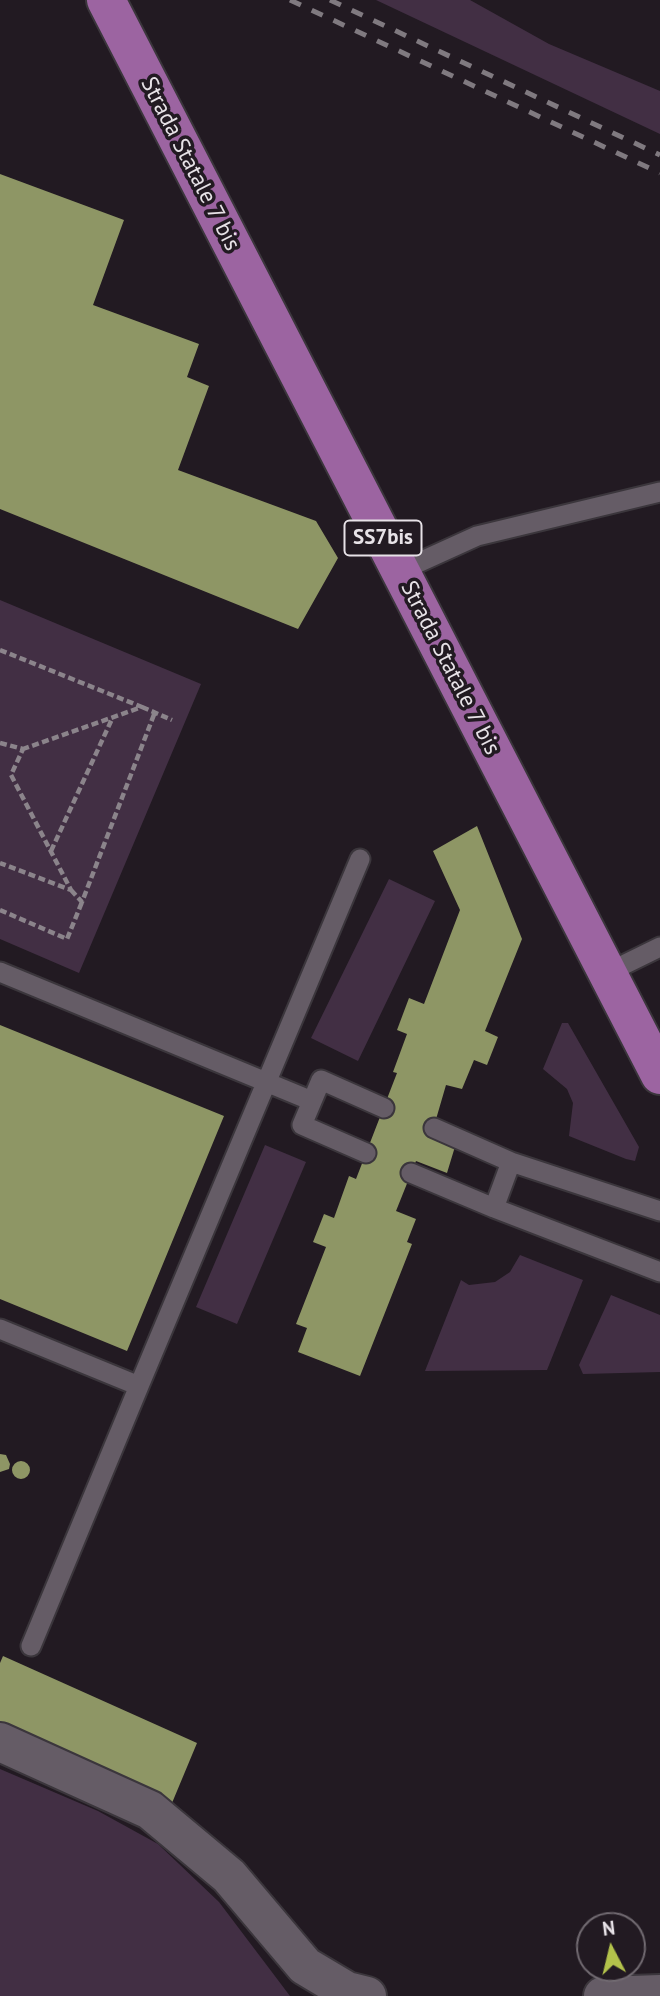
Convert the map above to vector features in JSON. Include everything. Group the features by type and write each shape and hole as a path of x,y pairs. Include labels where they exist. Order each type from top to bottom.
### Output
{"main road":[{"name":"Strada Statale 7 bis","path":"106,0 660,1075"}],"street":[{"path":"0,1742 149,1810 229,1876 305,1966 347,1991 367,1996"},
{"path":"603,1996 660,1994"}],"lane":[{"path":"400,571 477,536 660,492"},
{"path":"32,1646 265,1081 360,859"},
{"path":"607,973 660,947"},
{"path":"0,972 312,1101"},
{"path":"366,1153 302,1125 321,1080 384,1108"},
{"path":"434,1128 511,1162 660,1211"},
{"path":"494,1208 511,1162"},
{"path":"411,1173 660,1272"},
{"path":"0,1329 139,1386"}],"path":[{"path":"0,650 173,720"},
{"path":"0,743 23,749 142,707"},
{"path":"0,910 67,939 155,712"},
{"path":"51,850 112,718"},
{"path":"23,749 11,775 71,890 82,902"},
{"path":"0,863 71,890"}],"shaded area":[{"path":"376,0 470,0 549,44 660,91 660,134"},
{"path":"0,600 201,684 79,973 0,939"},
{"path":"389,879 435,901 358,1061 311,1038"},
{"path":"562,1023 568,1023 639,1147 635,1161 569,1136 573,1103 567,1089 543,1069"},
{"path":"265,1145 306,1162 237,1324 196,1307"},
{"path":"520,1255 583,1280 547,1370 425,1371 461,1280 469,1285 495,1282 510,1272"},
{"path":"611,1295 660,1315 660,1372 583,1374 579,1365"},
{"path":"0,1769 98,1811 158,1844 219,1902 290,1996 0,1996"}],"building":[{"path":"0,174 124,220 93,305 199,344 187,377 209,386 178,470 316,521 338,558 298,629 0,509"},
{"path":"477,826 522,939 485,1031 498,1037 487,1065 474,1060 462,1089 446,1085 432,1133 457,1140 447,1173 416,1161 396,1211 416,1219 407,1242 412,1244 360,1376 298,1352 307,1328 296,1324 326,1247 313,1242 324,1214 334,1218 349,1176 356,1179 397,1073 393,1072 407,1034 397,1030 409,998 424,1004 460,910 433,851"},
{"path":"0,1025 224,1116 127,1351 0,1299"},
{"path":"0,1454 6,1455 10,1464 9,1469 0,1472"},
{"path":"21,1461 27,1464 30,1470 27,1476 21,1479 15,1476 12,1470 15,1464"},
{"path":"3,1656 197,1743 172,1803 0,1727 0,1663"}],"railway":[{"path":"290,0 660,173"},
{"path":"330,0 660,155"}]}
